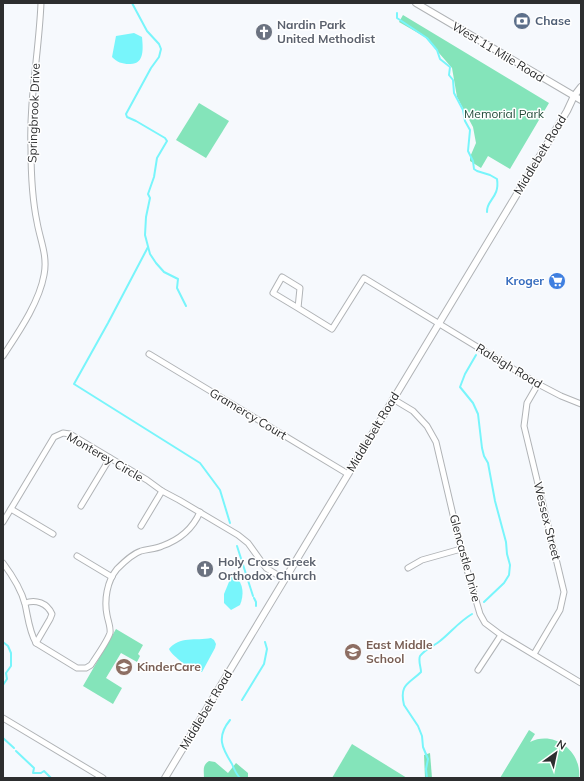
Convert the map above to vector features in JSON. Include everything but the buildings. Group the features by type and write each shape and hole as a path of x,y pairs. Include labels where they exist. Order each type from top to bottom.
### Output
{"street":[{"name":"Springbrook Drive","path":"3,356 37,298 43,282 45,268 44,250 36,222 30,148 41,3"},
{"name":"West 11 Mile Road","path":"416,3 581,100"},
{"name":"Middlebelt Road","path":"165,778 438,323 568,111 574,96 581,87"},
{"path":"282,277 300,288 298,308 273,293 282,277"},
{"name":"Raleigh Road","path":"298,308 332,329 364,278 538,384 581,404"},
{"name":"Gramercy Court","path":"149,354 348,474"},
{"name":"Wessex Street","path":"534,654 560,610 564,592 524,426 527,403 538,384"},
{"name":"Glencastle Drive","path":"393,398 413,411 427,426 436,442 462,549 480,614 485,623 501,635 581,683"},
{"name":"Monterey Circle","path":"3,522 54,437 63,433 70,434 147,480 162,491 238,535 248,543 266,568 284,579"},
{"path":"81,506 110,458"},
{"path":"140,526 162,491"},
{"path":"11,509 53,534"},
{"path":"3,563 14,579 25,603 32,636 36,643 78,668 86,668 91,665 110,633 106,597 112,577 126,560 140,551 162,546 184,533 196,523 200,512"},
{"path":"408,568 422,560 462,549"},
{"path":"77,556 112,577"},
{"path":"25,603 31,600 37,601 49,608 52,614 36,643"},
{"path":"478,670 501,635"},
{"path":"3,718 103,778"}],"green space":[{"name":"Memorial Park","path":"403,15 549,103 510,169 488,156 481,168 470,161 470,157 476,143 473,127 457,97 452,68 425,37 399,22"},
{"path":"199,103 229,121 206,158 176,140"},
{"path":"116,629 143,645 138,654 140,656 137,662 121,653 106,678 122,688 113,704 83,686"},
{"path":"529,730 535,734 530,742 539,739 548,739 565,745 576,759 579,768 579,778 500,778"},
{"path":"352,744 407,778 332,778"},
{"path":"430,753 432,778 425,778 424,755"},
{"path":"209,761 215,762 228,773 236,763 248,773 248,778 204,778 204,766"}],"water":[{"path":"134,33 142,37 142,55 138,62 134,64 124,64 112,57 116,36"},
{"path":"235,576 242,586 242,597 240,605 231,610 224,603 224,594 231,577"},
{"path":"211,638 216,644 215,648 202,672 198,672 184,664 174,656 169,649 178,642"}],"waterway":[{"path":"132,3 147,31 159,44 161,49 159,57 151,68 126,114 127,117 165,138 167,141 157,158 154,177 148,194 150,198 146,217 145,235 150,254 156,263 164,272 178,279 177,288 186,306"},
{"path":"397,13 397,18 427,38 437,50 440,59 450,67 449,75 453,80 454,93 463,110 465,121 470,130 468,151 473,161 474,169 497,179 497,190 487,208 487,212"},
{"path":"148,247 74,384 200,463 220,490 230,523"},
{"path":"476,355 465,374 460,387 473,403 478,414 482,448 488,463 510,565 509,575 504,583 484,602"},
{"path":"237,546 253,596"},
{"path":"254,598 256,606"},
{"path":"427,778 426,769 428,759 423,747 422,736 418,726 404,705 404,688 421,672 419,660 420,656 472,614"},
{"path":"3,642 8,646 11,653 11,666 6,673 7,679 3,685"},
{"path":"242,700 264,664 267,649 265,642"},
{"path":"230,720 223,732 223,748 240,778"},
{"path":"3,738 14,748"},
{"path":"16,751 34,768 33,773 41,773 44,771 51,778"}],"place":[{"name":"Chase","path":"522,21"},
{"name":"Nardin Park United Methodist","path":"264,32"},
{"name":"Kroger","path":"557,281"},
{"name":"Holy Cross Greek Orthodox Church","path":"205,569"},
{"name":"East Middle School","path":"353,652"},
{"name":"KinderCare","path":"124,667"}]}
